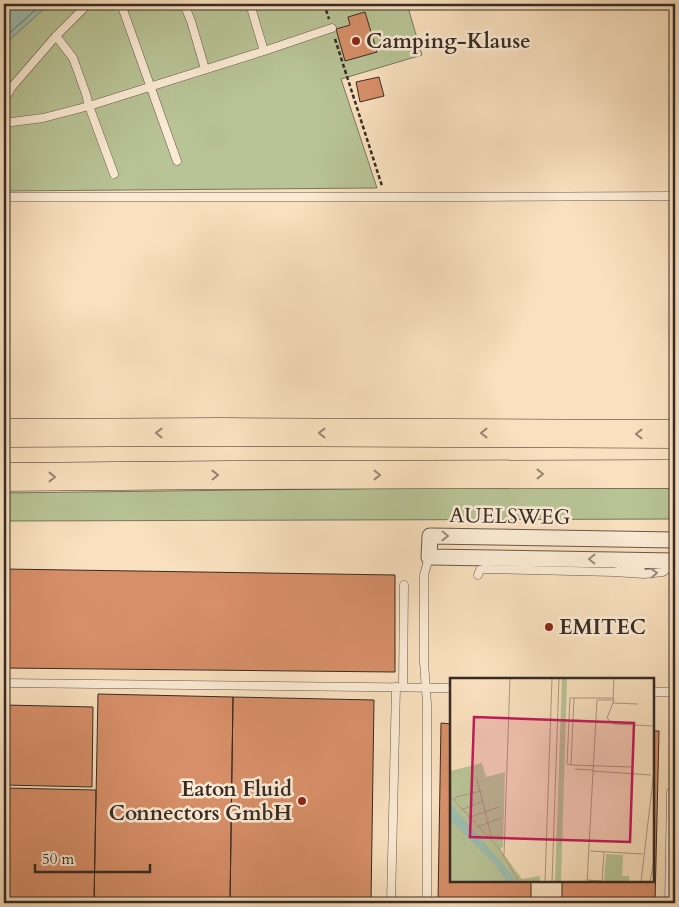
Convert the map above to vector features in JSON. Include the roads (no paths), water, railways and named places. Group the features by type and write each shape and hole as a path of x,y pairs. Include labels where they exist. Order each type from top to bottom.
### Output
{"highway":[{"path":"4,434 222,432 675,434"},
{"path":"4,477 675,474"}],"street":[{"name":"AUELSWEG","path":"675,540 430,536 429,557 675,561"}],"lane":[{"path":"4,101 11,88 56,36 88,4"},
{"path":"121,4 176,161"},
{"path":"184,4 191,21 205,70"},
{"path":"250,4 264,51"},
{"path":"4,123 44,118 89,106 332,28"},
{"path":"56,36 73,58 114,174"},
{"path":"4,197 675,196"},
{"path":"427,900 427,704 424,662 424,575 429,557"},
{"path":"614,572 633,567 644,567 656,560"},
{"path":"478,575 484,569 644,574 663,572 675,561"},
{"path":"391,903 404,585"},
{"path":"4,683 450,688"},
{"path":"654,692 675,692"},
{"path":"669,903 671,792 675,787"}],"water":[{"path":"4,4 49,4 4,45"}],"place":[{"name":"Camping-Klause","path":"356,41"},
{"name":"EMITEC","path":"549,627"},
{"name":"Eaton Fluid Connectors GmbH","path":"302,801"}]}
